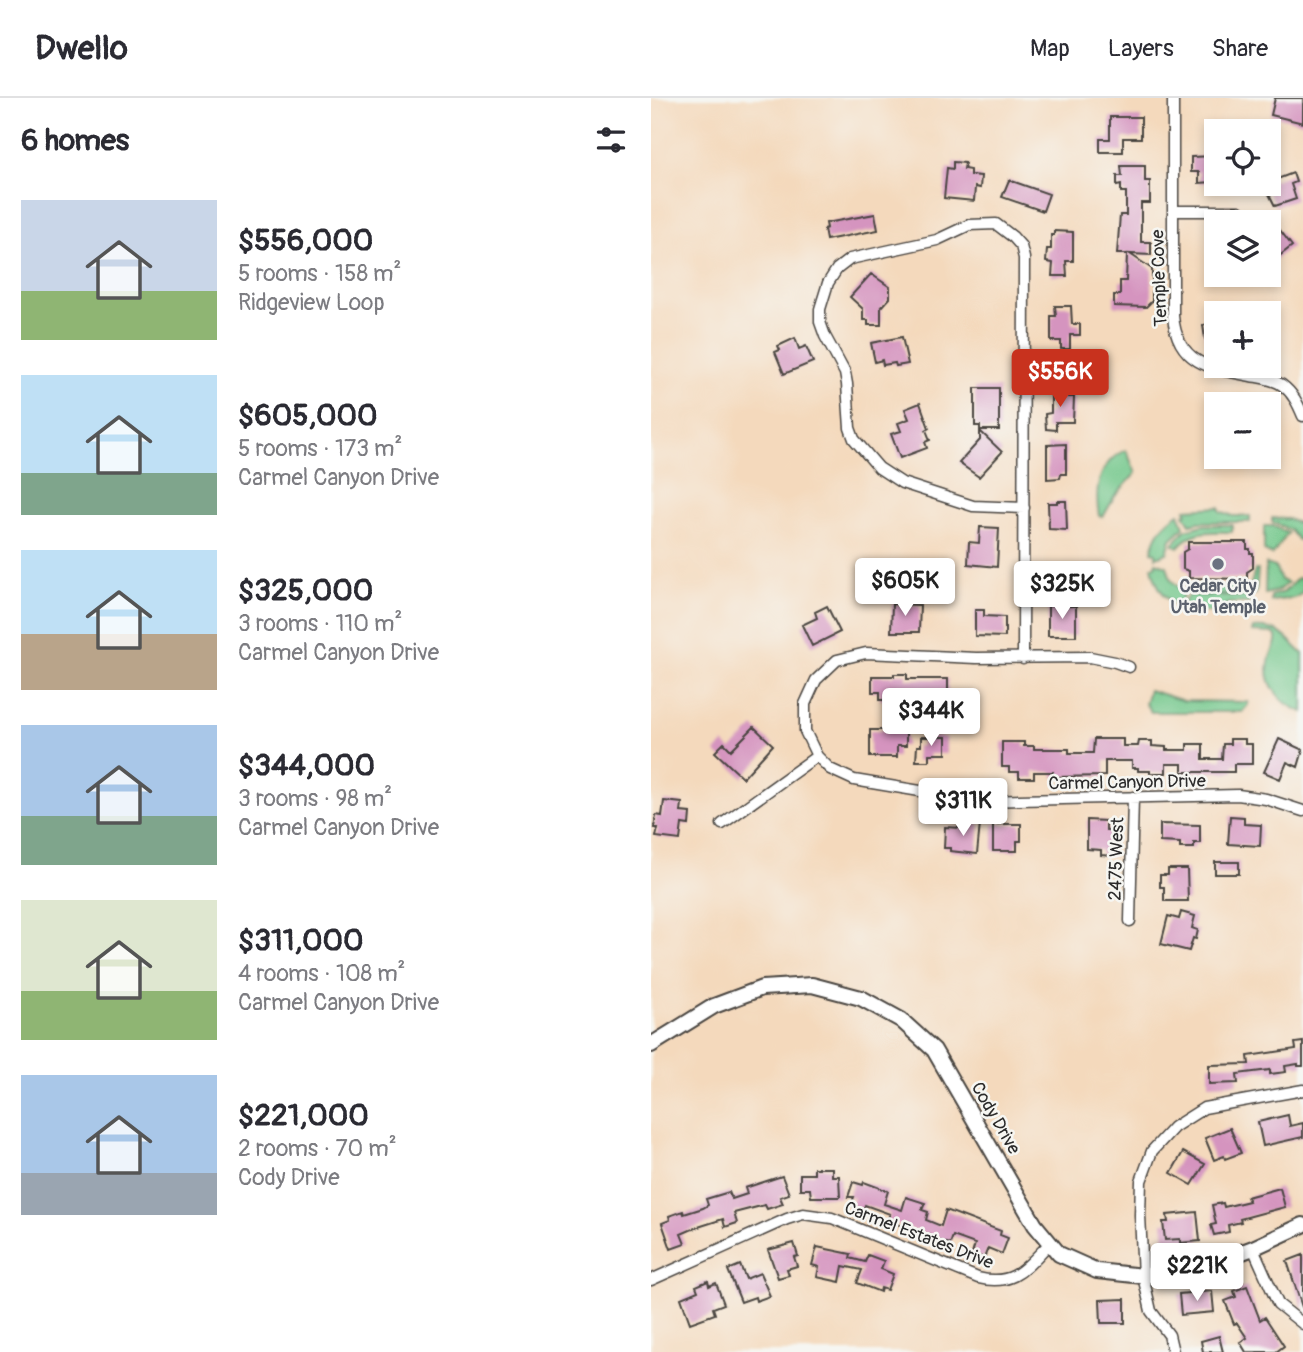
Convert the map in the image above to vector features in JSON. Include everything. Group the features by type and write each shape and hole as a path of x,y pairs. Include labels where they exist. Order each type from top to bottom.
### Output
{"street":[{"name":"Temple Cove","path":"1173,100 1175,331 1181,345 1194,359 1210,368 1279,383 1292,395 1303,416"},
{"path":"1173,211 1204,211"},
{"path":"1023,659 1024,508 1024,258 1021,246 996,224 978,223 937,240 851,259 837,269 823,295 820,322 824,336 845,373 848,416 854,439 879,468 902,483 973,506 1024,508"},
{"path":"722,824 817,756 805,731 805,704 816,680 837,660 866,653 1023,659 1098,658 1129,667"},
{"name":"Carmel Canyon Drive","path":"817,756 830,769 854,780 980,801 1238,795 1266,799 1303,811"},
{"name":"2475 West","path":"1130,921 1133,797"},
{"name":"Cody Drive","path":"651,1045 715,1006 762,988 812,985 861,998 901,1020 934,1050 1035,1225 1059,1254 1097,1271 1143,1276 1200,1268 1303,1225"},
{"path":"1173,1352 1169,1335 1151,1311 1143,1276 1141,1181 1152,1151 1174,1127 1204,1108 1303,1090"},
{"name":"Carmel Estates Drive","path":"651,1280 803,1214 817,1214 850,1224 978,1278 992,1281 1012,1278 1050,1243"},
{"path":"1253,1248 1278,1304 1303,1324"}],"green space":[{"path":"1126,450 1136,473 1115,496 1103,517 1099,516 1097,496 1100,477 1109,462"},
{"path":"1220,507 1220,511 1233,516 1250,516 1250,522 1190,524 1184,514 1187,513 1186,509"},
{"path":"1179,513 1184,527 1171,539 1167,553 1156,557 1156,553 1152,552 1158,534"},
{"path":"1272,518 1288,519 1303,525 1303,538 1298,540 1290,530 1272,522"},
{"path":"1204,525 1232,525 1232,532 1196,534 1178,547 1173,544 1185,530"},
{"path":"1264,526 1273,526 1288,533 1272,555 1264,551"},
{"path":"1156,562 1167,566 1171,580 1184,592 1179,607 1164,595 1158,585 1152,566 1155,566"},
{"path":"1266,564 1275,567 1281,580 1288,583 1277,591 1265,594"},
{"path":"1255,570 1258,570 1256,594 1248,594 1246,590 1245,594 1199,594 1199,587 1250,587"},
{"path":"1298,578 1303,580 1303,593 1294,598 1271,601 1271,596 1284,592"},
{"path":"1190,595 1249,597 1250,603 1229,603 1220,608 1220,612 1199,612 1182,608"},
{"path":"1253,628 1276,631 1303,654 1303,712 1282,699 1269,679 1269,662 1276,636 1273,633 1252,632"},
{"path":"1149,690 1184,701 1248,702 1248,705 1242,712 1151,712 1145,703"}],"building":[{"path":"1275,98 1303,98 1303,123 1271,115"},
{"path":"1110,117 1141,117 1141,138 1123,138 1123,152 1100,152 1100,139 1110,139"},
{"path":"1204,156 1204,183 1199,183 1199,172 1191,172 1191,157"},
{"path":"953,162 965,163 964,169 970,170 970,175 981,176 980,188 975,187 974,201 944,198 947,168 953,169"},
{"path":"1121,166 1145,166 1145,181 1150,181 1150,203 1141,203 1141,242 1151,242 1151,255 1130,254 1152,269 1152,301 1146,307 1114,306 1114,295 1120,295 1120,281 1126,281 1127,254 1117,254 1120,215 1126,215 1126,192 1121,192 1121,185 1117,186 1117,176 1122,176"},
{"path":"1293,173 1296,182 1291,184 1296,199 1275,206 1270,196 1281,196 1281,178"},
{"path":"1009,180 1049,194 1043,211 1002,197"},
{"path":"875,214 878,230 826,240 826,223"},
{"path":"1054,231 1073,232 1073,261 1066,261 1067,276 1052,276 1053,263 1046,262 1047,249 1051,249 1051,235 1054,235"},
{"path":"1281,231 1292,246 1281,255"},
{"path":"871,274 890,287 890,298 881,308 881,325 868,325 868,320 863,320 863,309 850,297"},
{"path":"1055,306 1071,306 1072,324 1080,324 1080,335 1070,335 1070,349 1061,349 1061,341 1051,341 1051,316 1056,316"},
{"path":"902,337 908,364 896,366 895,363 883,365 882,360 875,362 871,343"},
{"path":"795,338 799,349 806,346 813,362 784,374 775,352 780,350 778,346"},
{"path":"975,388 999,388 999,430 980,430 980,426 975,426"},
{"path":"1051,390 1068,391 1068,397 1074,397 1073,422 1056,422 1056,430 1046,429 1045,414 1051,413"},
{"path":"920,403 929,428 926,430 930,440 925,442 927,448 900,458 891,434 901,431 898,423 909,419 905,409"},
{"path":"980,431 1002,452 979,477 959,463 980,440"},
{"path":"1066,444 1066,474 1061,474 1060,478 1047,479 1047,445"},
{"path":"1066,501 1067,530 1049,529 1048,503"},
{"path":"980,527 999,528 997,567 968,564 969,542 979,543"},
{"name":"Cedar City Utah Temple","path":"1188,542 1247,542 1247,549 1253,553 1253,568 1247,572 1247,579 1189,578 1189,571 1183,569 1183,552 1188,549"},
{"path":"892,604 920,605 919,632 891,632"},
{"path":"827,606 840,632 812,646 802,625 817,618 815,612"},
{"path":"1048,606 1076,606 1076,636 1048,636"},
{"path":"975,610 984,610 984,616 1005,617 1005,637 975,636"},
{"path":"907,674 907,679 948,679 948,700 907,699 907,704 885,704 885,700 880,700 880,692 872,692 872,676"},
{"path":"754,727 773,745 743,778 715,752 724,743 731,750"},
{"path":"870,730 906,730 906,746 897,746 897,757 870,757"},
{"path":"921,737 946,737 946,754 929,754 929,761 916,761"},
{"path":"1094,739 1123,739 1123,746 1138,746 1139,741 1152,741 1152,746 1166,747 1166,750 1187,750 1187,744 1203,744 1203,759 1222,759 1223,744 1230,744 1230,739 1245,739 1245,744 1252,744 1252,764 1234,764 1234,772 1182,772 1182,764 1166,764 1166,773 1150,773 1132,768 1132,761 1105,761 1105,776 1053,777 1053,772 1034,772 1034,778 1019,778 1019,772 1009,772 1009,767 1002,767 1002,742 1024,742 1024,746 1034,746 1034,749 1069,749 1069,753 1093,753"},
{"path":"1279,739 1303,750 1298,767 1287,762 1280,779 1264,772"},
{"path":"664,801 682,803 681,812 690,813 689,825 682,824 680,840 656,837 656,815 662,816"},
{"path":"1230,816 1244,817 1244,824 1261,825 1260,846 1228,844"},
{"path":"1087,820 1106,821 1106,830 1114,830 1113,856 1101,855 1101,850 1087,849"},
{"path":"963,822 980,824 977,854 944,848 945,827 962,828"},
{"path":"993,824 1021,824 1021,841 1017,841 1017,851 993,851"},
{"path":"1160,824 1200,825 1200,843 1194,843 1194,848 1180,848 1180,843 1160,842"},
{"path":"1215,862 1239,862 1239,874 1215,874"},
{"path":"1168,869 1187,869 1188,901 1164,901 1164,887 1160,887 1160,875 1168,875"},
{"path":"1181,912 1195,916 1192,928 1198,930 1189,951 1161,944 1168,916 1179,919"},
{"path":"1303,1042 1303,1066 1285,1066 1286,1072 1270,1074 1270,1070 1237,1074 1238,1083 1209,1084 1209,1065 1249,1064 1248,1056 1296,1049 1295,1043"},
{"path":"1288,1115 1290,1126 1303,1123 1303,1137 1263,1146 1258,1122"},
{"path":"1230,1128 1241,1153 1214,1160 1205,1138"},
{"path":"1183,1152 1205,1164 1192,1185 1171,1173"},
{"path":"814,1168 832,1168 832,1176 839,1176 840,1197 811,1197 810,1189 800,1189 800,1174 814,1174"},
{"path":"782,1176 789,1194 780,1197 783,1204 767,1209 765,1205 734,1213 737,1223 725,1227 723,1219 695,1228 681,1234 685,1244 671,1249 662,1223 670,1220 669,1216 703,1208 708,1205 706,1199 729,1192 732,1199 747,1194 745,1188"},
{"path":"853,1182 863,1185 864,1182 888,1191 884,1204 902,1210 906,1197 925,1203 922,1210 928,1212 926,1220 941,1226 946,1210 1001,1231 1000,1235 1008,1238 1002,1254 988,1248 984,1258 972,1254 975,1244 953,1236 950,1244 930,1238 930,1235 887,1221 890,1214 865,1205 863,1210 851,1205 854,1197 848,1197"},
{"path":"1280,1188 1285,1207 1240,1219 1241,1222 1228,1225 1229,1232 1214,1235 1211,1225 1216,1224 1212,1205 1223,1203 1224,1207 1249,1201 1247,1197"},
{"path":"1197,1212 1200,1241 1180,1243 1180,1239 1165,1240 1163,1222 1168,1222 1167,1215"},
{"path":"794,1243 798,1256 794,1257 797,1266 787,1269 789,1275 778,1278 768,1250"},
{"path":"817,1247 851,1254 850,1258 865,1262 868,1255 884,1261 881,1269 893,1274 887,1290 881,1288 880,1292 857,1283 862,1270 843,1266 840,1282 817,1277 819,1267 812,1265"},
{"path":"1303,1255 1303,1307 1302,1307 1287,1261"},
{"path":"740,1265 746,1279 760,1273 770,1296 741,1302 728,1270"},
{"path":"708,1281 709,1286 716,1283 724,1304 713,1308 715,1314 690,1323 681,1298 698,1291 696,1286"},
{"path":"1247,1286 1260,1320 1265,1317 1284,1346 1276,1352 1246,1352 1240,1342 1247,1338 1237,1323 1234,1324 1225,1301 1236,1297 1234,1291"},
{"path":"1212,1291 1214,1312 1181,1315 1179,1294"},
{"path":"1125,1299 1125,1323 1101,1323 1100,1300"},
{"path":"1219,1336 1223,1352 1203,1352 1201,1341"}],"place":[{"name":"Cedar City Utah Temple","path":"1218,564"}]}
